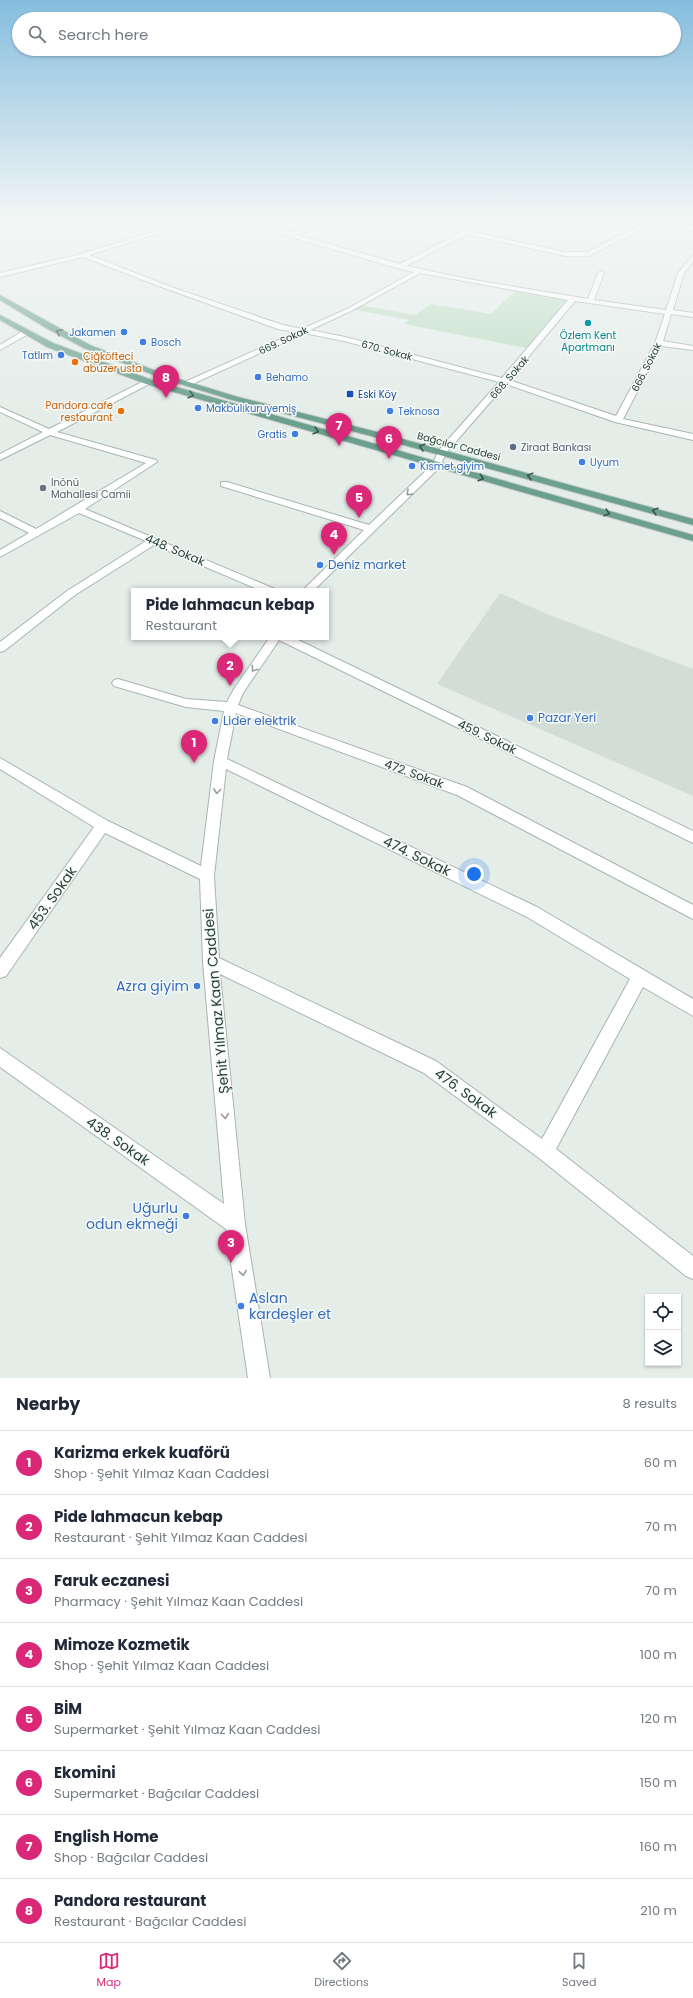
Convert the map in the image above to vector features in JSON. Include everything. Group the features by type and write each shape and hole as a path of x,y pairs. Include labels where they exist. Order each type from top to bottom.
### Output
{"main road":[{"name":"Bağcılar Caddesi","path":"0,297 53,329 99,352 188,384 442,452 693,522"},
{"path":"0,317 26,333 50,345 149,382 436,466 693,538"}],"street":[{"name":"670. Sokak","path":"159,284 281,327 346,338 505,381 618,420 693,437"},
{"name":"669. Sokak","path":"188,384 351,309 396,284"},
{"path":"480,284 590,302 693,315"},
{"path":"590,302 597,284"},
{"name":"666. Sokak","path":"618,420 659,343 677,284"},
{"name":"668. Sokak","path":"442,452 505,381 573,299"},
{"path":"0,348 26,333"},
{"path":"659,343 693,348"},
{"path":"0,457 149,382"},
{"path":"0,408 49,432 153,462 78,510 0,554"},
{"path":"310,588 436,466 442,452"},
{"path":"224,484 371,529"},
{"name":"448. Sokak","path":"78,510 98,516 264,588"},
{"path":"0,514 38,533"},
{"path":"0,648 72,593 153,541"},
{"name":"Şehit Yılmaz Kaan Caddesi","path":"259,1378 235,1224 211,962 207,876 220,761 231,707 238,692 274,640"},
{"name":"459. Sokak","path":"288,640 693,837"},
{"name":"472. Sokak","path":"118,683 186,703 231,707 462,791 693,912"},
{"name":"474. Sokak","path":"220,761 532,912 693,1008"},
{"path":"0,763 103,825 207,876"},
{"name":"453. Sokak","path":"0,971 103,825"},
{"name":"476. Sokak","path":"211,962 430,1067 546,1152 693,1269"},
{"path":"546,1152 640,977"},
{"name":"438. Sokak","path":"0,1057 235,1224"}],"shaded area":[{"path":"500,593 547,614 693,669 693,796 437,684"}],"green space":[{"path":"515,291 573,299 532,349 404,324 409,320 351,309 359,305 415,315 431,304 491,314"}],"place":[{"name":"Özlem Kent Apartmanı","path":"588,323"},
{"name":"Jakamen","path":"124,332"},
{"name":"Bosch","path":"143,342"},
{"name":"Tatlım","path":"61,355"},
{"name":"Çiğköfteci abuzer usta","path":"75,362"},
{"name":"Behamo","path":"258,377"},
{"name":"Eski Köy","path":"350,394"},
{"name":"Pandora restaurant","path":"166,398"},
{"name":"Makbul kuruyemiş","path":"198,408"},
{"name":"Pandora cafe restaurant","path":"121,411"},
{"name":"Teknosa","path":"390,411"},
{"name":"Gratis","path":"295,434"},
{"name":"English Home","path":"339,446"},
{"name":"Ziraat Bankası","path":"513,447"},
{"name":"Ekomini","path":"389,459"},
{"name":"Uyum","path":"582,462"},
{"name":"Kısmet giyim","path":"412,466"},
{"name":"Inönü Mahallesi Camii","path":"43,488"},
{"name":"BİM","path":"359,518"},
{"name":"Mimoze Kozmetik","path":"334,555"},
{"name":"Deniz market","path":"320,565"},
{"name":"Pide lahmacun kebap","path":"230,686"},
{"name":"Pazar Yeri","path":"530,718"},
{"name":"Lider elektrik","path":"215,721"},
{"name":"Karizma erkek kuaförü","path":"194,763"},
{"name":"Azra giyim","path":"197,986"},
{"name":"Uğurlu odun ekmeği","path":"186,1216"},
{"name":"Faruk eczanesi","path":"231,1263"},
{"name":"Aslan kardeşler et","path":"241,1306"}]}
